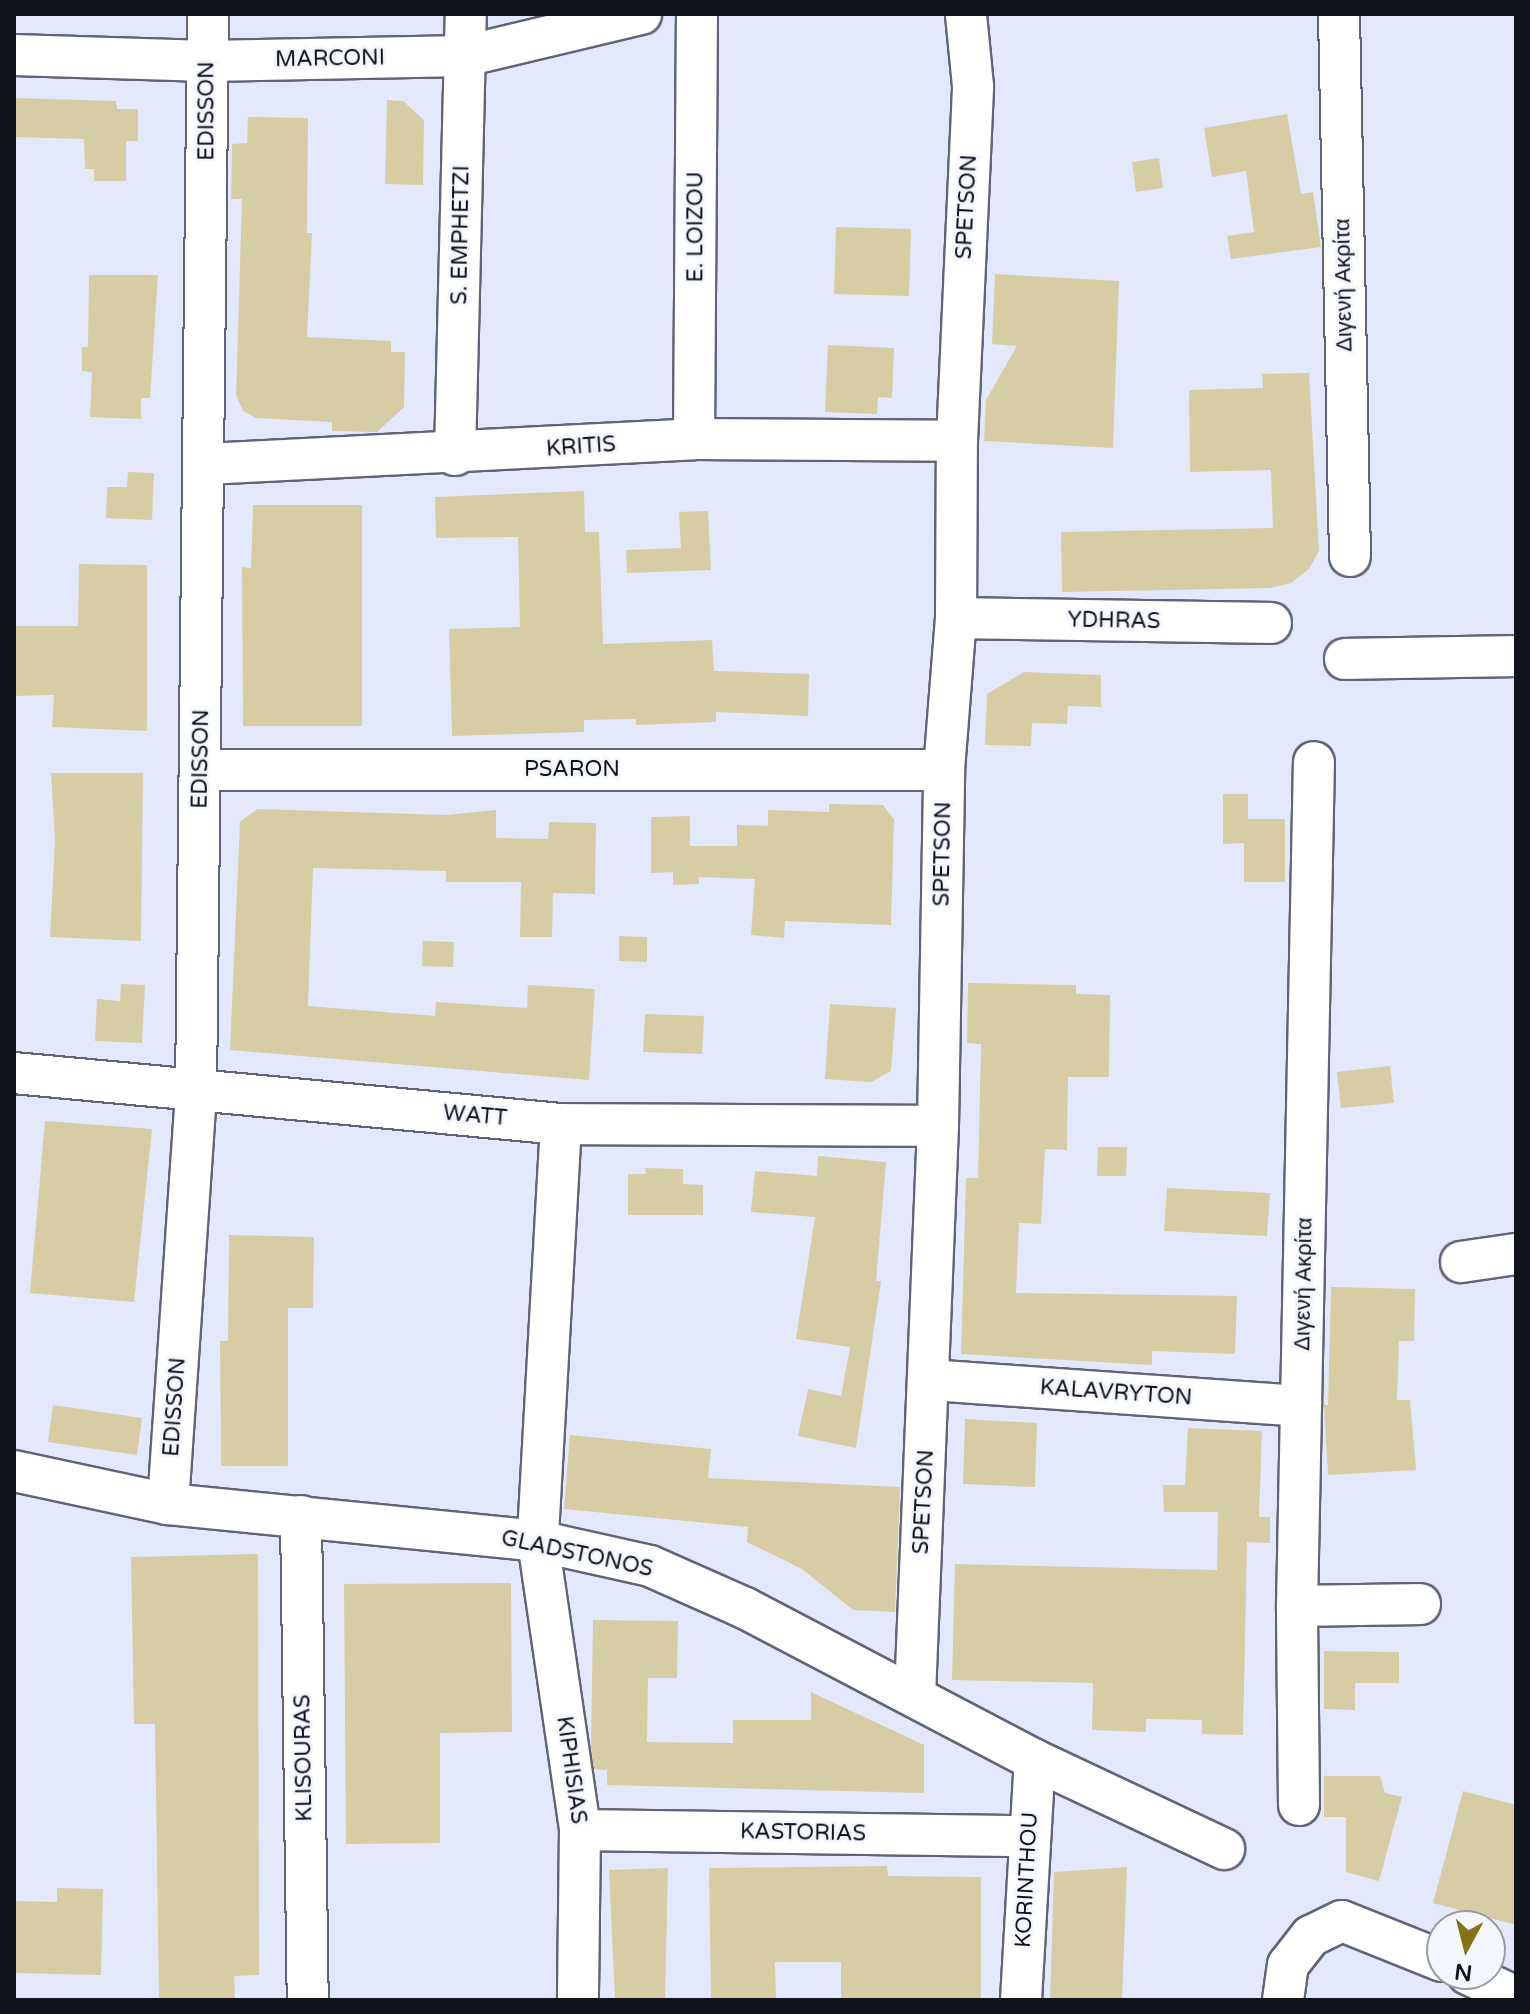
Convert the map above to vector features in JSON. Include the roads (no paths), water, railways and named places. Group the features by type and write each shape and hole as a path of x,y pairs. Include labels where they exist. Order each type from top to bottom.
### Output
{"street":[{"name":"EDISSON","path":"168,1504 196,1091 206,464 208,14"},
{"name":"S. EMPHETZI","path":"455,455 466,14"},
{"name":"MARCONI","path":"14,55 207,61 465,56 641,14"},
{"name":"E. LOIZOU","path":"694,439 697,14"},
{"name":"SPETSON","path":"915,1696 938,1126 944,770 956,618 957,441 973,86 966,14"},
{"name":"Διγενή Ακρίτα","path":"1339,14 1350,556"},
{"name":"KRITIS","path":"206,464 455,455 694,439 957,441"},
{"name":"YDHRAS","path":"956,618 1271,623"},
{"path":"1345,659 1516,656"},
{"name":"Διγενή Ακρίτα","path":"1299,1805 1297,1606 1314,762"},
{"name":"PSARON","path":"200,770 944,770"},
{"name":"WATT","path":"14,1073 561,1124 938,1126"},
{"name":"KIPHISIAS","path":"561,1124 538,1541 580,1830 578,2000"},
{"path":"1461,1262 1516,1254"},
{"name":"KALAVRYTON","path":"930,1380 1301,1406"},
{"name":"GLADSTONOS","path":"14,1471 168,1504 538,1541 650,1566 745,1608 1035,1760 1224,1849"},
{"name":"KLISOURAS","path":"301,1516 308,2000"},
{"path":"1297,1606 1420,1604"},
{"name":"KORINTHOU","path":"1021,2000 1027,1836 1035,1760"},
{"name":"KASTORIAS","path":"580,1830 1027,1836"},
{"path":"1285,2000 1288,1965 1311,1936 1342,1921 1426,1953"}]}
